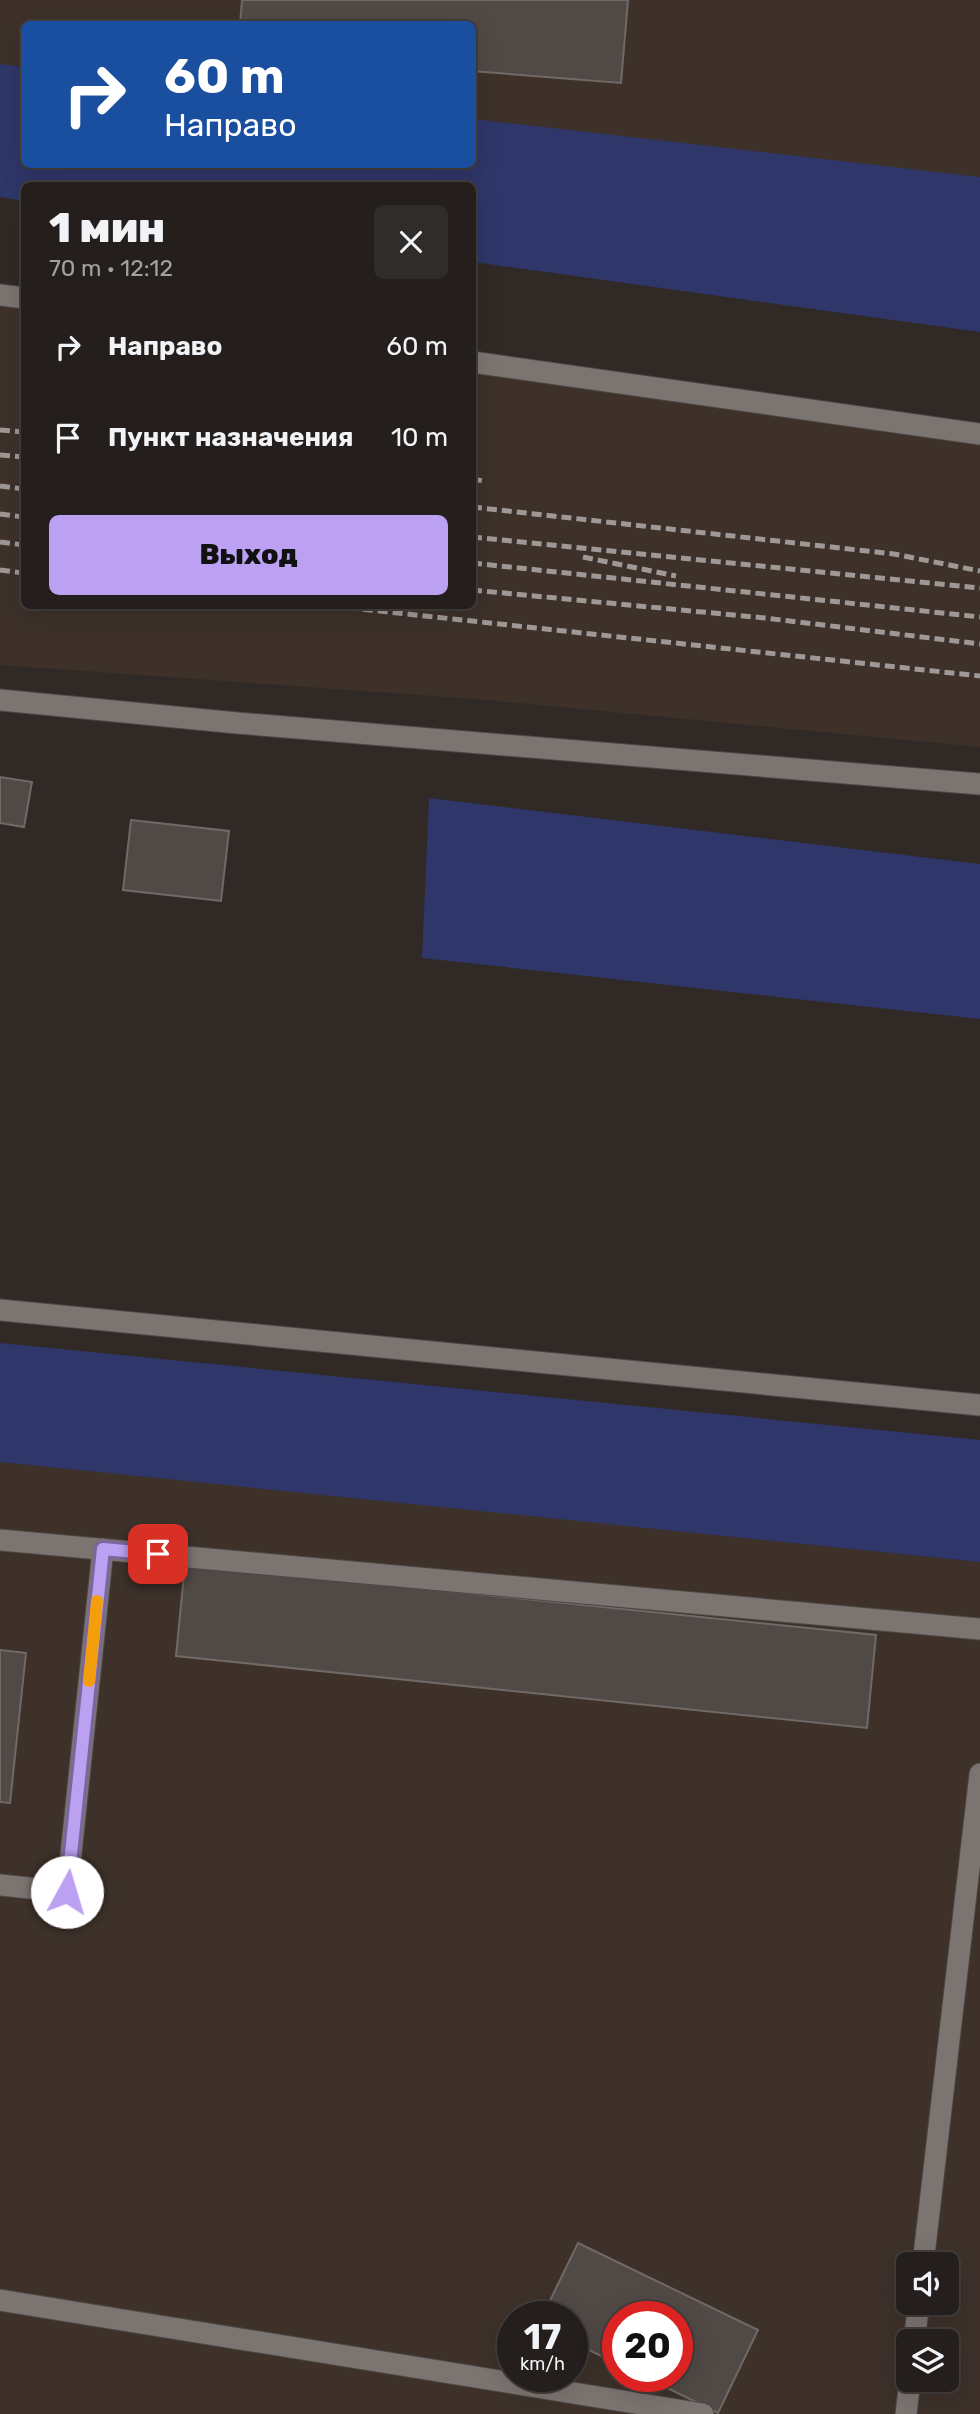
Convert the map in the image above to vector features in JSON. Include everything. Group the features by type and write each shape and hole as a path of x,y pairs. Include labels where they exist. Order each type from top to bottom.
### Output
{"lane":[{"path":"0,295 21,298"},
{"path":"476,363 980,435"},
{"path":"0,700 251,724 980,784"},
{"path":"0,1310 980,1405"},
{"path":"0,1540 980,1629"},
{"path":"0,1885 67,1892 103,1549"},
{"path":"924,2252 980,1774"},
{"path":"0,2300 703,2414"},
{"path":"906,2414 909,2392"}],"shaded area":[{"path":"0,0 980,0 980,289 476,187 476,182 21,182 21,187 0,195"},
{"path":"0,64 21,67 21,168 476,168 476,119 980,177 980,332 476,262 476,182 21,182 21,200 0,197"},
{"path":"0,285 21,288 21,609 476,609 476,362 980,445 980,747 476,699 0,665"},
{"path":"429,798 980,864 980,1019 422,958"},
{"path":"0,1343 980,1440 980,1562 0,1462"},
{"path":"0,1462 223,1482 980,1562 980,2414 0,2414"}],"building":[{"path":"242,0 628,0 621,83 476,71 476,21 240,21"},
{"path":"0,777 32,782 24,827 0,823"},
{"path":"131,820 229,831 221,901 123,890"},
{"path":"185,1564 876,1635 867,1728 176,1656"},
{"path":"0,1650 26,1653 10,1803 0,1802"},
{"path":"578,2243 758,2330 718,2413 675,2392 693,2392 693,2301 602,2301 602,2356 588,2350 588,2301 550,2301"}],"railway":[{"path":"0,430 21,432"},
{"path":"0,455 21,457"},
{"path":"476,480 484,481"},
{"path":"0,486 21,489"},
{"path":"476,507 894,554 980,571"},
{"path":"0,514 21,517"},
{"path":"476,537 980,588"},
{"path":"0,542 21,545"},
{"path":"583,557 676,576"},
{"path":"476,563 980,617"},
{"path":"0,570 21,573"},
{"path":"476,590 765,618 980,644"},
{"path":"361,609 980,676"}],"slow traffic":[{"path":"89,1681 97,1601"}],"route":[{"path":"67,1892 103,1549 158,1554"}]}
